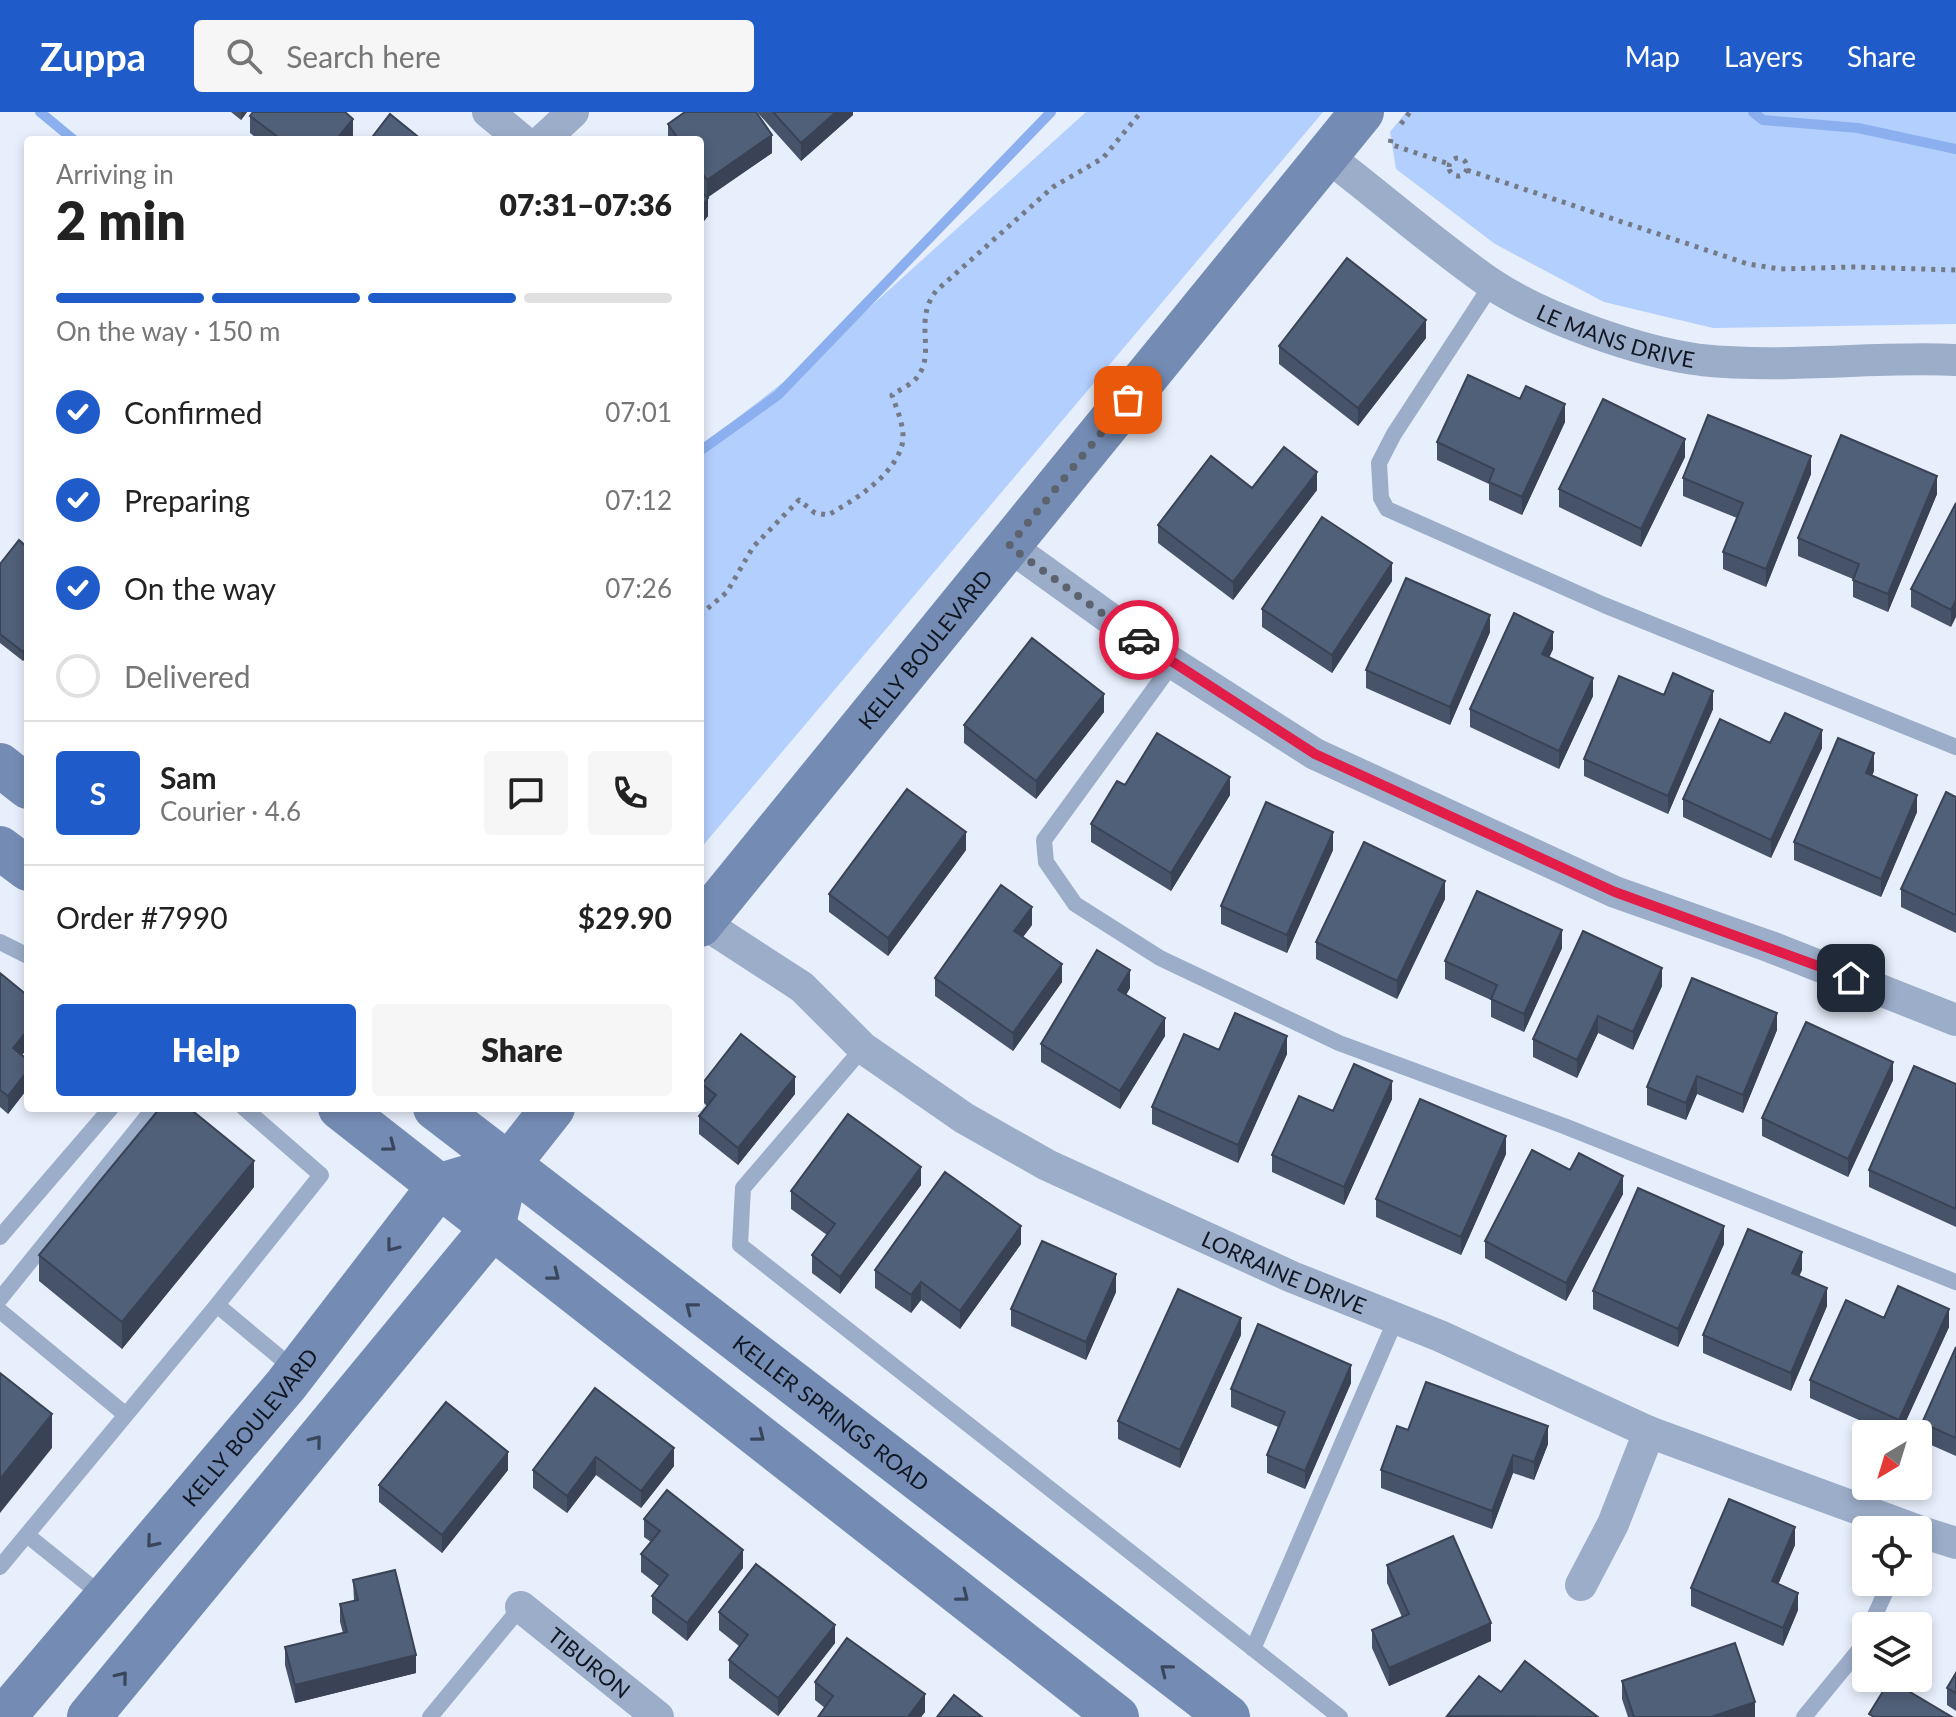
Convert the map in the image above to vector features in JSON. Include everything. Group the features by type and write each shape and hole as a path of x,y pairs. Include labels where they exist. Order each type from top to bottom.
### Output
{"main road":[{"name":"KELLY BOULEVARD","path":"704,919 1327,156 1376,128"},
{"path":"0,848 24,866"},
{"path":"345,1112 1117,1717"},
{"name":"KELLER SPRINGS ROAD","path":"440,1112 1228,1717"},
{"path":"89,1717 493,1227 508,1165 550,1112"},
{"path":"440,1185 508,1165"},
{"name":"KELLY BOULEVARD","path":"4,1717 297,1371 440,1185"},
{"path":"105,1598 155,1637"}],"street":[{"path":"488,112 517,136"},
{"path":"547,136 573,112"},
{"name":"LE MANS DRIVE","path":"1327,156 1492,284 1574,325 1698,359 1775,365 1895,357 1956,360"},
{"path":"1009,546 1173,663 1315,754 1587,879 1956,1020"},
{"name":"LORRAINE DRIVE","path":"704,925 802,987 863,1048 964,1118 1047,1165 1292,1277 1396,1319 1649,1432 1877,1516"},
{"path":"1581,1585 1613,1524 1649,1432"},
{"name":"LORRAINE DRIVE","path":"1932,1535 1956,1543"},
{"name":"TIBURON","path":"521,1607 658,1717"}],"lane":[{"path":"1492,284 1394,434 1379,463 1381,498 1387,509 1590,600 1956,747"},
{"path":"1173,663 1044,840 1046,862 1075,904 1160,958 1339,1043 1564,1126 1956,1282"},
{"path":"0,942 24,954"},
{"path":"863,1048 743,1188 740,1245 1340,1717"},
{"path":"0,1237 108,1112"},
{"path":"0,1299 151,1112"},
{"path":"0,1567 321,1175 249,1112"},
{"path":"217,1305 297,1371"},
{"path":"0,1311 126,1415"},
{"path":"1253,1649 1396,1319"},
{"path":"27,1535 105,1598"},
{"path":"430,1717 521,1607"},
{"path":"1804,1717 1852,1659"}],"path":[{"path":"704,612 727,592 753,547 799,500 815,513 828,515 856,499 884,473 902,444 902,427 892,395 918,377 926,352 925,305 936,291 1053,187 1103,158 1141,112"},
{"path":"1376,128 1449,164 1455,176 1461,176 1467,170"},
{"path":"1449,164 1456,158 1462,159 1467,170 1748,264 1780,269 1854,267 1956,270"}],"shaded area":[{"path":"1086,112 1323,112 704,844 704,444 808,363"},
{"path":"1406,112 1956,112 1956,324 1713,328 1604,302 1495,244 1396,169 1390,132"}],"building":[{"path":"253,112 345,112 353,119 339,136 277,136 250,116"},
{"path":"685,112 756,112 772,135 707,180 704,176 704,136 676,136 668,124"},
{"path":"773,112 836,112 801,143"},
{"path":"390,114 417,136 373,136"},
{"path":"1347,258 1426,320 1358,408 1279,346"},
{"path":"1468,375 1520,399 1526,386 1565,404 1522,497 1489,482 1494,469 1437,442"},
{"path":"1603,399 1685,439 1641,529 1559,489"},
{"path":"1708,415 1811,456 1766,569 1723,552 1743,503 1683,478"},
{"path":"1841,435 1937,476 1888,594 1853,580 1859,564 1798,538"},
{"path":"1284,447 1317,472 1233,582 1158,525 1211,456 1252,488"},
{"path":"1956,503 1956,600 1951,610 1911,589"},
{"path":"1322,517 1392,563 1332,655 1262,609"},
{"path":"19,540 24,544 23,652 0,634 0,564"},
{"path":"1406,578 1490,615 1450,707 1366,670"},
{"path":"1514,613 1553,632 1542,654 1593,678 1559,751 1470,709"},
{"path":"1032,638 1104,694 1036,781 964,725"},
{"path":"1673,673 1713,691 1668,796 1584,759 1619,676 1664,695"},
{"path":"1785,713 1822,730 1771,840 1683,799 1720,719 1770,743"},
{"path":"1157,733 1230,777 1171,873 1091,824 1117,781 1125,785"},
{"path":"1838,738 1874,753 1866,773 1917,795 1881,879 1794,842"},
{"path":"907,789 966,832 888,938 829,894"},
{"path":"1946,792 1956,797 1956,915 1901,889"},
{"path":"1266,802 1333,832 1287,935 1221,906"},
{"path":"1364,842 1445,881 1397,981 1316,942"},
{"path":"1001,885 1032,907 1014,931 1062,964 1013,1033 935,978"},
{"path":"1477,891 1562,930 1524,1014 1491,999 1497,985 1445,961"},
{"path":"1583,931 1662,968 1633,1032 1598,1016 1577,1060 1533,1039"},
{"path":"1097,950 1130,970 1118,990 1165,1018 1120,1091 1041,1044"},
{"path":"0,973 24,993 24,1035 13,1048 24,1057 24,1075 8,1096 0,1090"},
{"path":"1692,978 1777,1013 1743,1095 1697,1076 1686,1103 1647,1087"},
{"path":"1235,1013 1287,1036 1238,1145 1152,1107 1184,1034 1219,1050"},
{"path":"1806,1022 1893,1062 1848,1159 1762,1118"},
{"path":"741,1034 795,1077 738,1148 699,1116 716,1095 704,1086 704,1081"},
{"path":"1354,1064 1392,1081 1344,1187 1272,1155 1299,1096 1333,1111"},
{"path":"1914,1066 1956,1084 1956,1209 1869,1170"},
{"path":"1420,1099 1506,1136 1461,1237 1376,1199"},
{"path":"157,1112 194,1112 254,1161 122,1322 39,1255"},
{"path":"848,1114 921,1167 840,1277 812,1255 835,1224 791,1191"},
{"path":"1532,1150 1570,1170 1579,1153 1623,1176 1566,1283 1485,1241"},
{"path":"945,1172 1021,1226 960,1311 921,1282 911,1295 875,1270"},
{"path":"1638,1188 1724,1226 1678,1329 1593,1291"},
{"path":"1748,1229 1802,1252 1792,1273 1827,1288 1791,1373 1703,1335"},
{"path":"1042,1241 1116,1274 1086,1342 1011,1309"},
{"path":"1898,1286 1949,1309 1899,1420 1810,1380 1846,1300 1884,1318"},
{"path":"1178,1289 1241,1318 1180,1450 1118,1421"},
{"path":"1258,1324 1351,1365 1305,1471 1267,1455 1285,1412 1231,1389"},
{"path":"1956,1347 1956,1438 1932,1427 1932,1420 1923,1420"},
{"path":"0,1373 52,1414 0,1479"},
{"path":"1426,1382 1548,1426 1534,1462 1513,1455 1492,1511 1381,1470 1397,1426 1408,1430"},
{"path":"595,1388 674,1448 641,1491 596,1457 567,1496 533,1470"},
{"path":"446,1402 508,1452 442,1535 379,1485"},
{"path":"667,1490 743,1550 687,1623 652,1596 668,1575 641,1554 660,1531 644,1519"},
{"path":"1729,1499 1795,1527 1772,1581 1798,1593 1783,1628 1691,1588"},
{"path":"1453,1536 1491,1623 1389,1668 1372,1630 1409,1614 1387,1565"},
{"path":"756,1564 835,1625 778,1698 729,1660 748,1635 719,1612"},
{"path":"395,1570 416,1655 295,1685 285,1647 347,1632 340,1604 358,1600 353,1580"},
{"path":"847,1638 925,1694 908,1717 818,1717 833,1696 815,1682"},
{"path":"1735,1643 1755,1702 1711,1717 1634,1717 1622,1681"},
{"path":"1525,1661 1598,1717 1447,1716 1479,1676 1501,1692"},
{"path":"1956,1673 1956,1693 1947,1688"},
{"path":"1883,1692 1910,1692 1952,1717 1874,1717 1869,1714"},
{"path":"954,1695 982,1717 937,1717"}],"waterway":[{"path":"40,112 69,136"},
{"path":"704,448 778,395 1051,112"},
{"path":"1753,112 1763,120 1858,128 1956,149"}],"way so far":[{"path":"1128,400 1009,546 1139,640"}],"route":[{"path":"1139,640 1315,754 1615,892 1851,978"}]}
